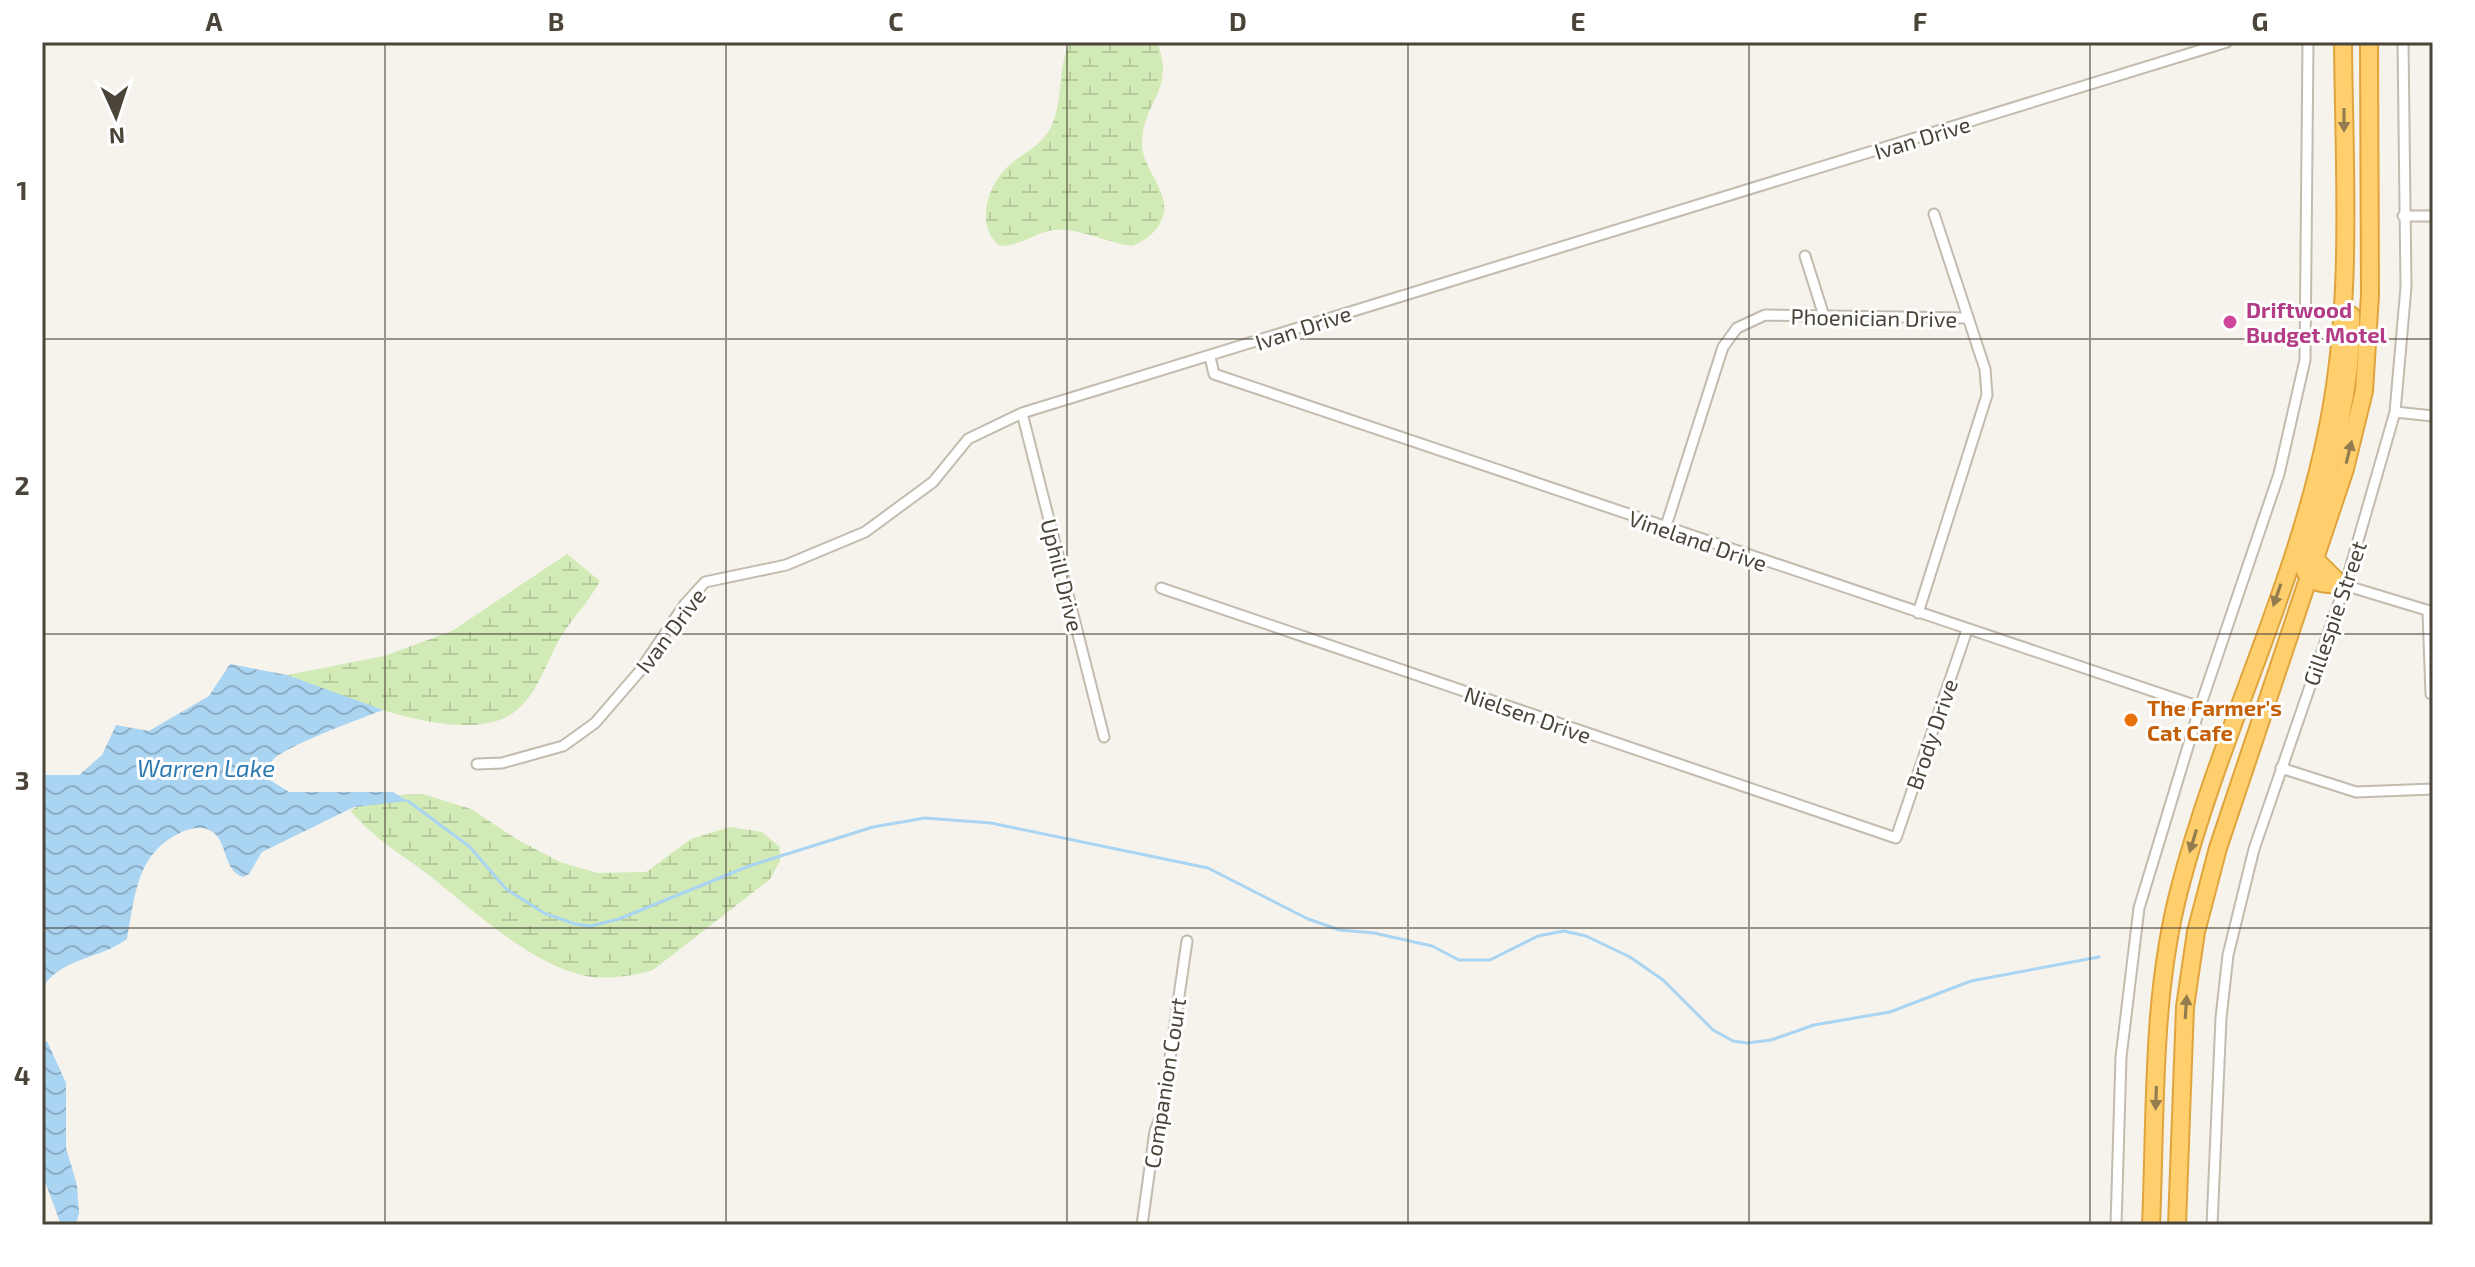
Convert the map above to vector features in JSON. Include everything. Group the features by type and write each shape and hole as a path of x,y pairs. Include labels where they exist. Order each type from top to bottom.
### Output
{"highway":[{"path":"2151,1225 2158,1033 2171,923 2193,843 2320,463 2333,398 2343,291 2343,42"},
{"path":"2177,1225 2185,1007 2196,932 2218,848 2345,469 2365,379 2370,295 2369,42"},
{"path":"2342,585 2333,587 2309,580 2303,571 2303,557 2331,466 2347,388 2351,308 2343,291"},
{"path":"2316,560 2342,585"}],"street":[{"name":"Ivan Drive","path":"477,764 502,763 563,746 595,723 639,672 685,604 705,582 786,565 865,532 933,482 968,439 1022,413 2227,42"},
{"path":"2116,1225 2121,1057 2139,908 2200,707 2279,474 2305,360 2308,42"},
{"name":"Gillespie Street","path":"2212,1225 2221,1018 2228,955 2254,849 2380,472 2395,412 2406,287 2403,42"},
{"path":"1934,214 1968,318"},
{"path":"2403,216 2433,216"},
{"path":"1805,256 1824,316"},
{"name":"Phoenician Drive","path":"1665,529 1729,336 1755,317 1968,318 1985,369 1985,409 1918,613"},
{"name":"Vineland Drive","path":"1210,357 1214,374 1665,529 2200,707"},
{"path":"2395,412 2433,416"},
{"name":"Uphill Drive","path":"1022,413 1104,737"},
{"path":"2342,585 2431,612 2431,694"},
{"name":"Nielsen Drive","path":"1161,588 1896,838"},
{"name":"Brody Drive","path":"1896,838 1967,630"},
{"path":"2281,768 2356,792 2433,789"},
{"name":"Companion Court","path":"1142,1225 1187,941"}],"green space":[{"path":"1070,42 1157,42 1163,72 1147,116 1142,142 1145,160 1164,203 1160,224 1143,241 1132,246 1080,232 1059,230 1000,246 988,230 986,220 991,190 1002,173 1041,141 1051,127 1058,106 1063,62"},
{"path":"567,554 600,581 558,642 532,693 517,710 495,721 467,725 403,716 287,675 384,656 452,631"},
{"path":"423,794 471,809 518,840 560,862 598,873 646,872 691,839 730,827 762,832 780,847 780,861 770,879 653,970 620,977 586,976 565,970 522,948 376,836 350,810 368,803 406,800 399,795"}],"water":[{"name":"Warren Lake","path":"230,664 287,675 383,710 323,733 279,755 269,766 270,780 289,792 393,792 408,801 354,807 262,852 249,874 243,877 232,869 213,832 199,828 184,831 156,850 147,862 136,890 127,939 60,970 42,988 42,775 79,775 102,755 116,725 149,731 209,696"},
{"path":"47,1041 66,1083 66,1148 77,1185 79,1213 76,1225 61,1225 42,1173 42,1043"}],"waterway":[{"path":"408,801 470,847 506,889 544,913 575,924 591,926 619,919 749,866 873,827 925,818 991,823 1208,868 1308,919 1340,930 1374,933 1432,946 1459,960 1490,960 1538,936 1564,931 1586,936 1630,957 1663,980 1713,1030 1733,1041 1747,1043 1771,1040 1814,1025 1890,1012 1971,981 2099,957"}],"place":[{"name":"Driftwood Budget Motel","path":"2230,322"},
{"name":"The Farmer's Cat Cafe","path":"2131,720"}]}
